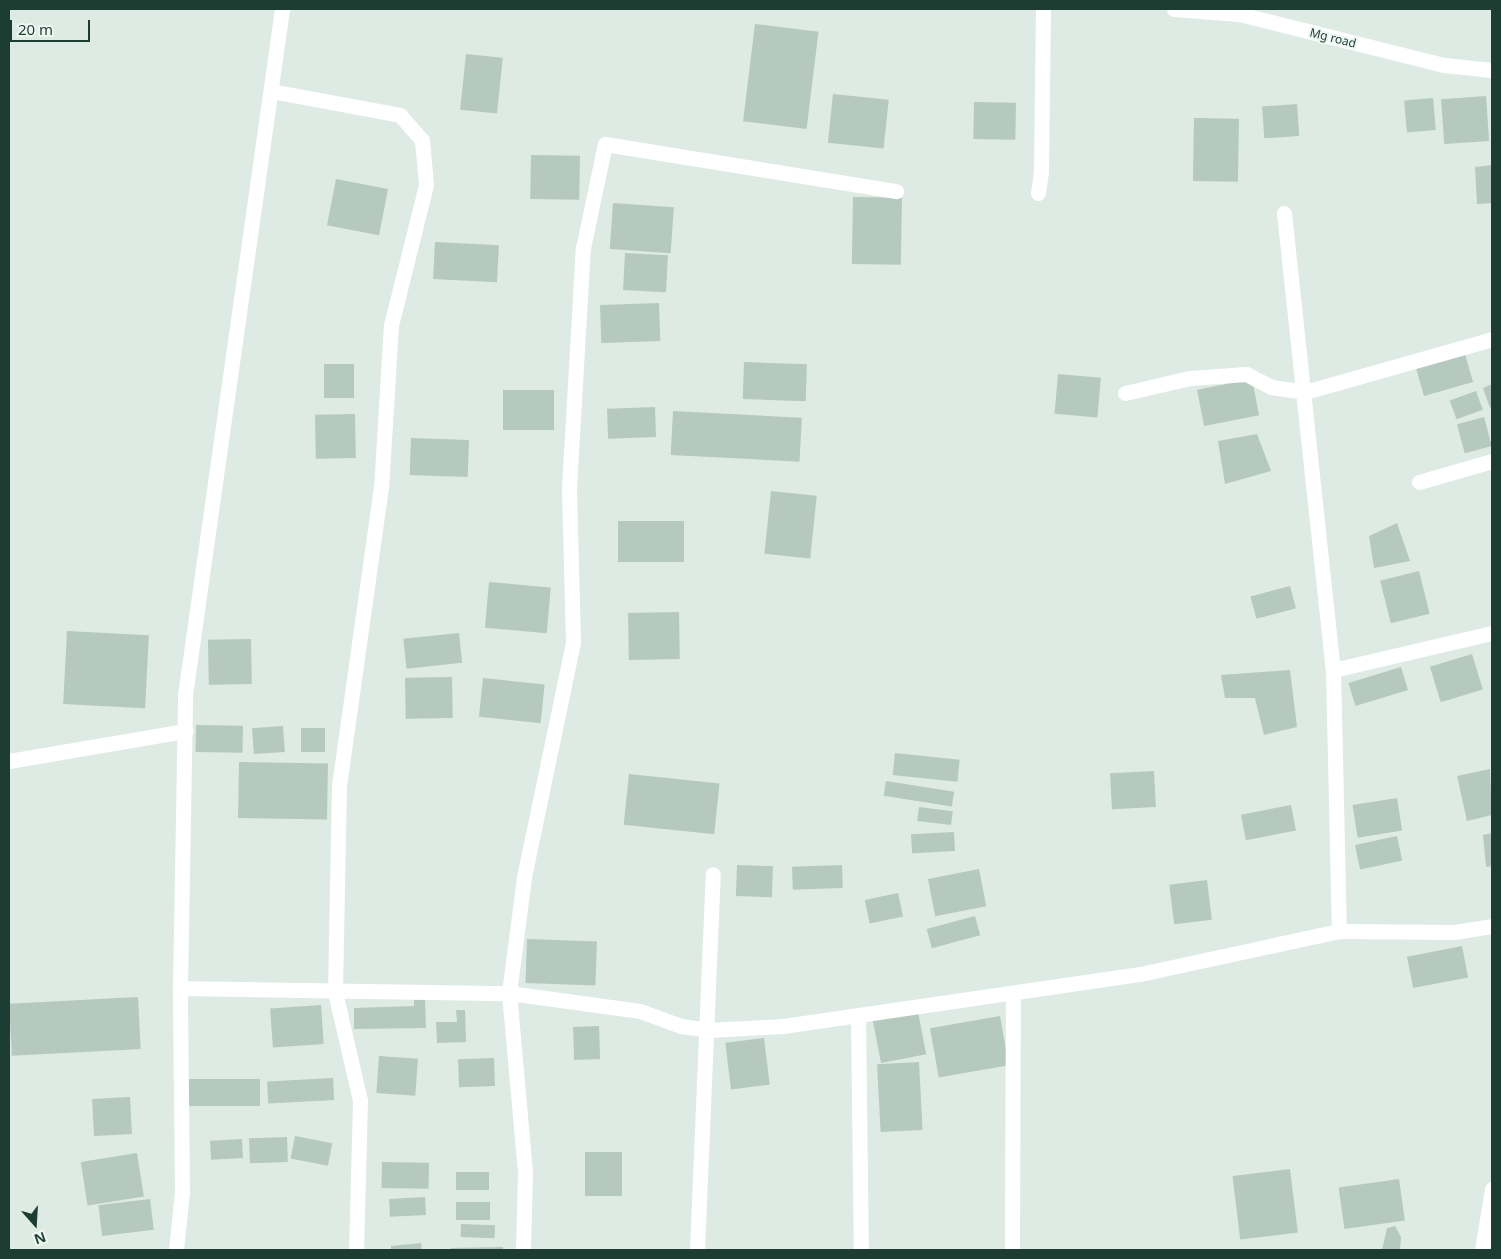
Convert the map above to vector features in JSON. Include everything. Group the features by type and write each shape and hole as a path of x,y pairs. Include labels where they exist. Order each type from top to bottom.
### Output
{"street":[{"path":"176,1250 182,1192 180,988 185,695 282,9"},
{"path":"1038,193 1041,171 1043,9"},
{"name":"Mg road","path":"1174,9 1238,14 1444,65 1492,70"},
{"path":"270,91 400,115 422,140 426,185 391,325 381,487 339,784 335,992 360,1100 356,1250"},
{"path":"523,1250 525,1172 509,993 524,877 573,642 569,488 583,248 605,144 896,191"},
{"path":"1284,213 1305,392 1333,670 1339,931"},
{"path":"1125,394 1190,378 1246,374 1271,387 1305,392 1492,339"},
{"path":"1419,482 1492,461"},
{"path":"1333,670 1492,633"},
{"path":"9,761 185,731"},
{"path":"697,1250 709,1030 713,874"},
{"path":"180,988 335,992 509,993 640,1010 681,1026 709,1030 782,1026 1140,974 1339,931 1454,932 1492,926"},
{"path":"1012,1250 1013,993"},
{"path":"858,1015 861,1250"},
{"path":"1482,1250 1492,1190"}],"building":[{"path":"755,24 819,32 807,129 743,121"},
{"path":"466,54 503,58 497,114 460,110"},
{"path":"833,94 889,100 884,149 828,143"},
{"path":"1486,96 1489,141 1444,144 1441,99"},
{"path":"1433,98 1436,130 1407,132 1404,101"},
{"path":"974,102 1016,103 1015,140 973,139"},
{"path":"1297,104 1299,136 1264,138 1262,106"},
{"path":"1194,118 1239,119 1238,182 1193,181"},
{"path":"531,155 580,156 579,200 530,199"},
{"path":"1492,165 1492,203 1477,204 1475,167"},
{"path":"336,179 388,189 379,235 327,225"},
{"path":"853,197 902,198 901,265 852,264"},
{"path":"613,203 674,207 671,253 610,249"},
{"path":"435,242 499,245 497,282 433,279"},
{"path":"625,253 668,255 666,292 623,290"},
{"path":"659,303 660,341 601,343 600,305"},
{"path":"1465,354 1473,382 1424,396 1416,368"},
{"path":"744,362 807,364 806,401 743,399"},
{"path":"324,364 354,364 354,398 324,398"},
{"path":"1058,374 1101,378 1097,418 1055,414"},
{"path":"1252,379 1259,415 1204,426 1197,390"},
{"path":"1492,384 1492,407 1490,408 1483,388"},
{"path":"503,390 554,390 554,430 503,430"},
{"path":"1476,391 1483,410 1457,419 1450,401"},
{"path":"655,407 656,437 608,439 607,409"},
{"path":"673,411 802,418 800,462 671,455"},
{"path":"355,414 356,458 316,459 315,415"},
{"path":"1484,417 1492,446 1465,453 1457,424"},
{"path":"1257,434 1271,471 1225,484 1218,441"},
{"path":"411,438 469,440 468,477 410,475"},
{"path":"771,491 817,496 810,558 764,554"},
{"path":"618,521 684,521 684,562 618,562"},
{"path":"1397,523 1410,561 1374,568 1369,536"},
{"path":"1419,571 1430,614 1391,623 1380,581"},
{"path":"489,582 551,587 547,633 485,628"},
{"path":"1290,586 1296,608 1256,619 1250,597"},
{"path":"679,612 680,659 629,660 628,613"},
{"path":"67,631 149,635 145,708 63,704"},
{"path":"459,633 462,663 406,669 403,639"},
{"path":"251,639 252,684 209,685 208,640"},
{"path":"1472,654 1483,689 1441,702 1430,667"},
{"path":"1401,667 1408,690 1355,706 1348,683"},
{"path":"1290,670 1297,727 1264,735 1255,698 1225,698 1221,675"},
{"path":"452,677 453,718 406,719 405,678"},
{"path":"483,678 545,684 541,723 479,717"},
{"path":"196,725 243,726 243,753 196,752"},
{"path":"283,726 285,752 254,754 252,728"},
{"path":"301,728 325,728 325,752 301,752"},
{"path":"895,753 960,760 957,782 893,775"},
{"path":"239,762 328,764 327,820 238,818"},
{"path":"1490,769 1492,815 1467,821 1457,776"},
{"path":"1154,771 1156,807 1112,809 1110,773"},
{"path":"629,774 720,784 714,834 624,825"},
{"path":"886,781 954,792 952,807 884,796"},
{"path":"1397,798 1402,831 1358,838 1353,805"},
{"path":"1291,805 1296,831 1246,840 1241,815"},
{"path":"919,807 953,811 951,825 917,821"},
{"path":"954,832 955,851 912,853 911,834"},
{"path":"1492,833 1492,866 1486,867 1483,835"},
{"path":"1397,836 1402,860 1360,869 1355,845"},
{"path":"737,865 773,866 772,897 736,896"},
{"path":"842,865 843,888 793,890 792,867"},
{"path":"979,869 986,906 935,916 928,879"},
{"path":"1207,880 1212,920 1174,924 1169,885"},
{"path":"898,893 903,916 870,924 865,900"},
{"path":"975,916 980,935 932,948 927,929"},
{"path":"527,939 597,941 595,985 525,983"},
{"path":"1462,946 1468,977 1413,988 1407,957"},
{"path":"138,997 141,1049 12,1056 9,1004"},
{"path":"425,999 426,1028 354,1029 354,1008 414,1006 414,1000"},
{"path":"321,1005 324,1044 273,1047 270,1009"},
{"path":"456,1010 465,1010 466,1042 437,1043 436,1022 457,1022"},
{"path":"918,1012 926,1054 881,1063 873,1021"},
{"path":"1000,1016 1009,1065 939,1078 930,1028"},
{"path":"599,1026 600,1059 574,1060 573,1027"},
{"path":"764,1038 770,1085 731,1089 725,1043"},
{"path":"379,1056 418,1059 415,1096 376,1093"},
{"path":"494,1058 495,1086 459,1087 458,1059"},
{"path":"919,1062 923,1130 881,1132 877,1064"},
{"path":"333,1078 334,1100 268,1103 267,1081"},
{"path":"186,1079 260,1079 260,1106 186,1106"},
{"path":"130,1097 132,1134 94,1136 92,1099"},
{"path":"295,1136 332,1143 328,1166 291,1159"},
{"path":"287,1137 288,1162 250,1163 249,1138"},
{"path":"242,1139 243,1158 211,1160 210,1141"},
{"path":"585,1152 622,1152 622,1196 585,1196"},
{"path":"137,1153 144,1196 88,1205 81,1162"},
{"path":"382,1162 429,1163 429,1189 382,1188"},
{"path":"1290,1169 1298,1233 1240,1240 1232,1176"},
{"path":"456,1172 489,1172 489,1190 456,1190"},
{"path":"1399,1179 1405,1221 1344,1229 1339,1187"},
{"path":"425,1197 426,1215 390,1217 389,1199"},
{"path":"150,1199 154,1230 102,1236 98,1205"},
{"path":"456,1202 490,1202 490,1220 456,1220"},
{"path":"461,1224 495,1225 495,1238 461,1237"},
{"path":"1395,1226 1401,1237 1400,1250 1382,1250 1387,1228"},
{"path":"421,1243 422,1250 391,1250 391,1246"},
{"path":"503,1247 503,1250 451,1250 451,1248"}]}
